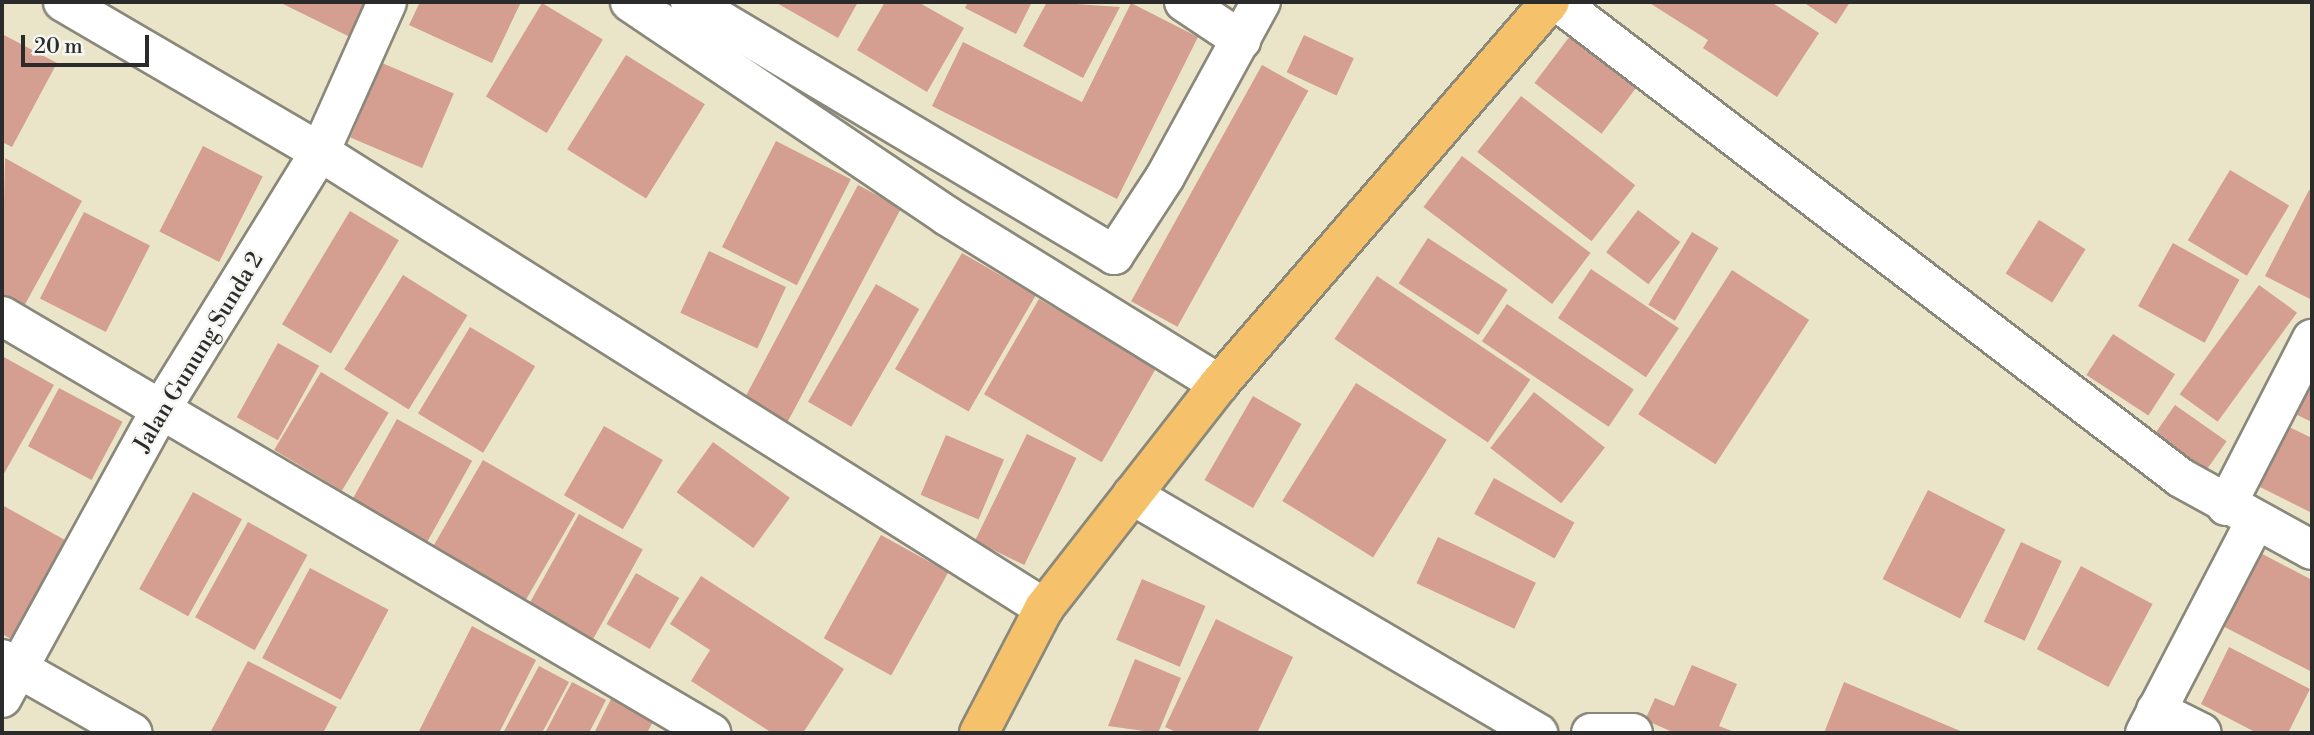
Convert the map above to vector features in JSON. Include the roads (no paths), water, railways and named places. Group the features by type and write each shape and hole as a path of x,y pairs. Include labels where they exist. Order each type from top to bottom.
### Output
{"main road":[{"path":"979,733 1044,608 1132,495 1219,384 1550,2"}],"street":[{"path":"63,2 320,152 1044,608"},
{"name":"Jalan Gunung Sunda 2","path":"7,675 161,410 320,152 387,2"},
{"path":"630,2 947,216 1219,384"},
{"path":"690,2 738,14 1114,255 1261,2"},
{"path":"1184,2 1241,40"},
{"path":"1558,2 2241,513 2312,550"},
{"path":"2,316 711,733"},
{"path":"2202,733 2150,722 2241,513 2312,340"},
{"path":"1132,495 1538,733"},
{"path":"7,675 133,733"},
{"path":"1591,733 1633,733"}]}
